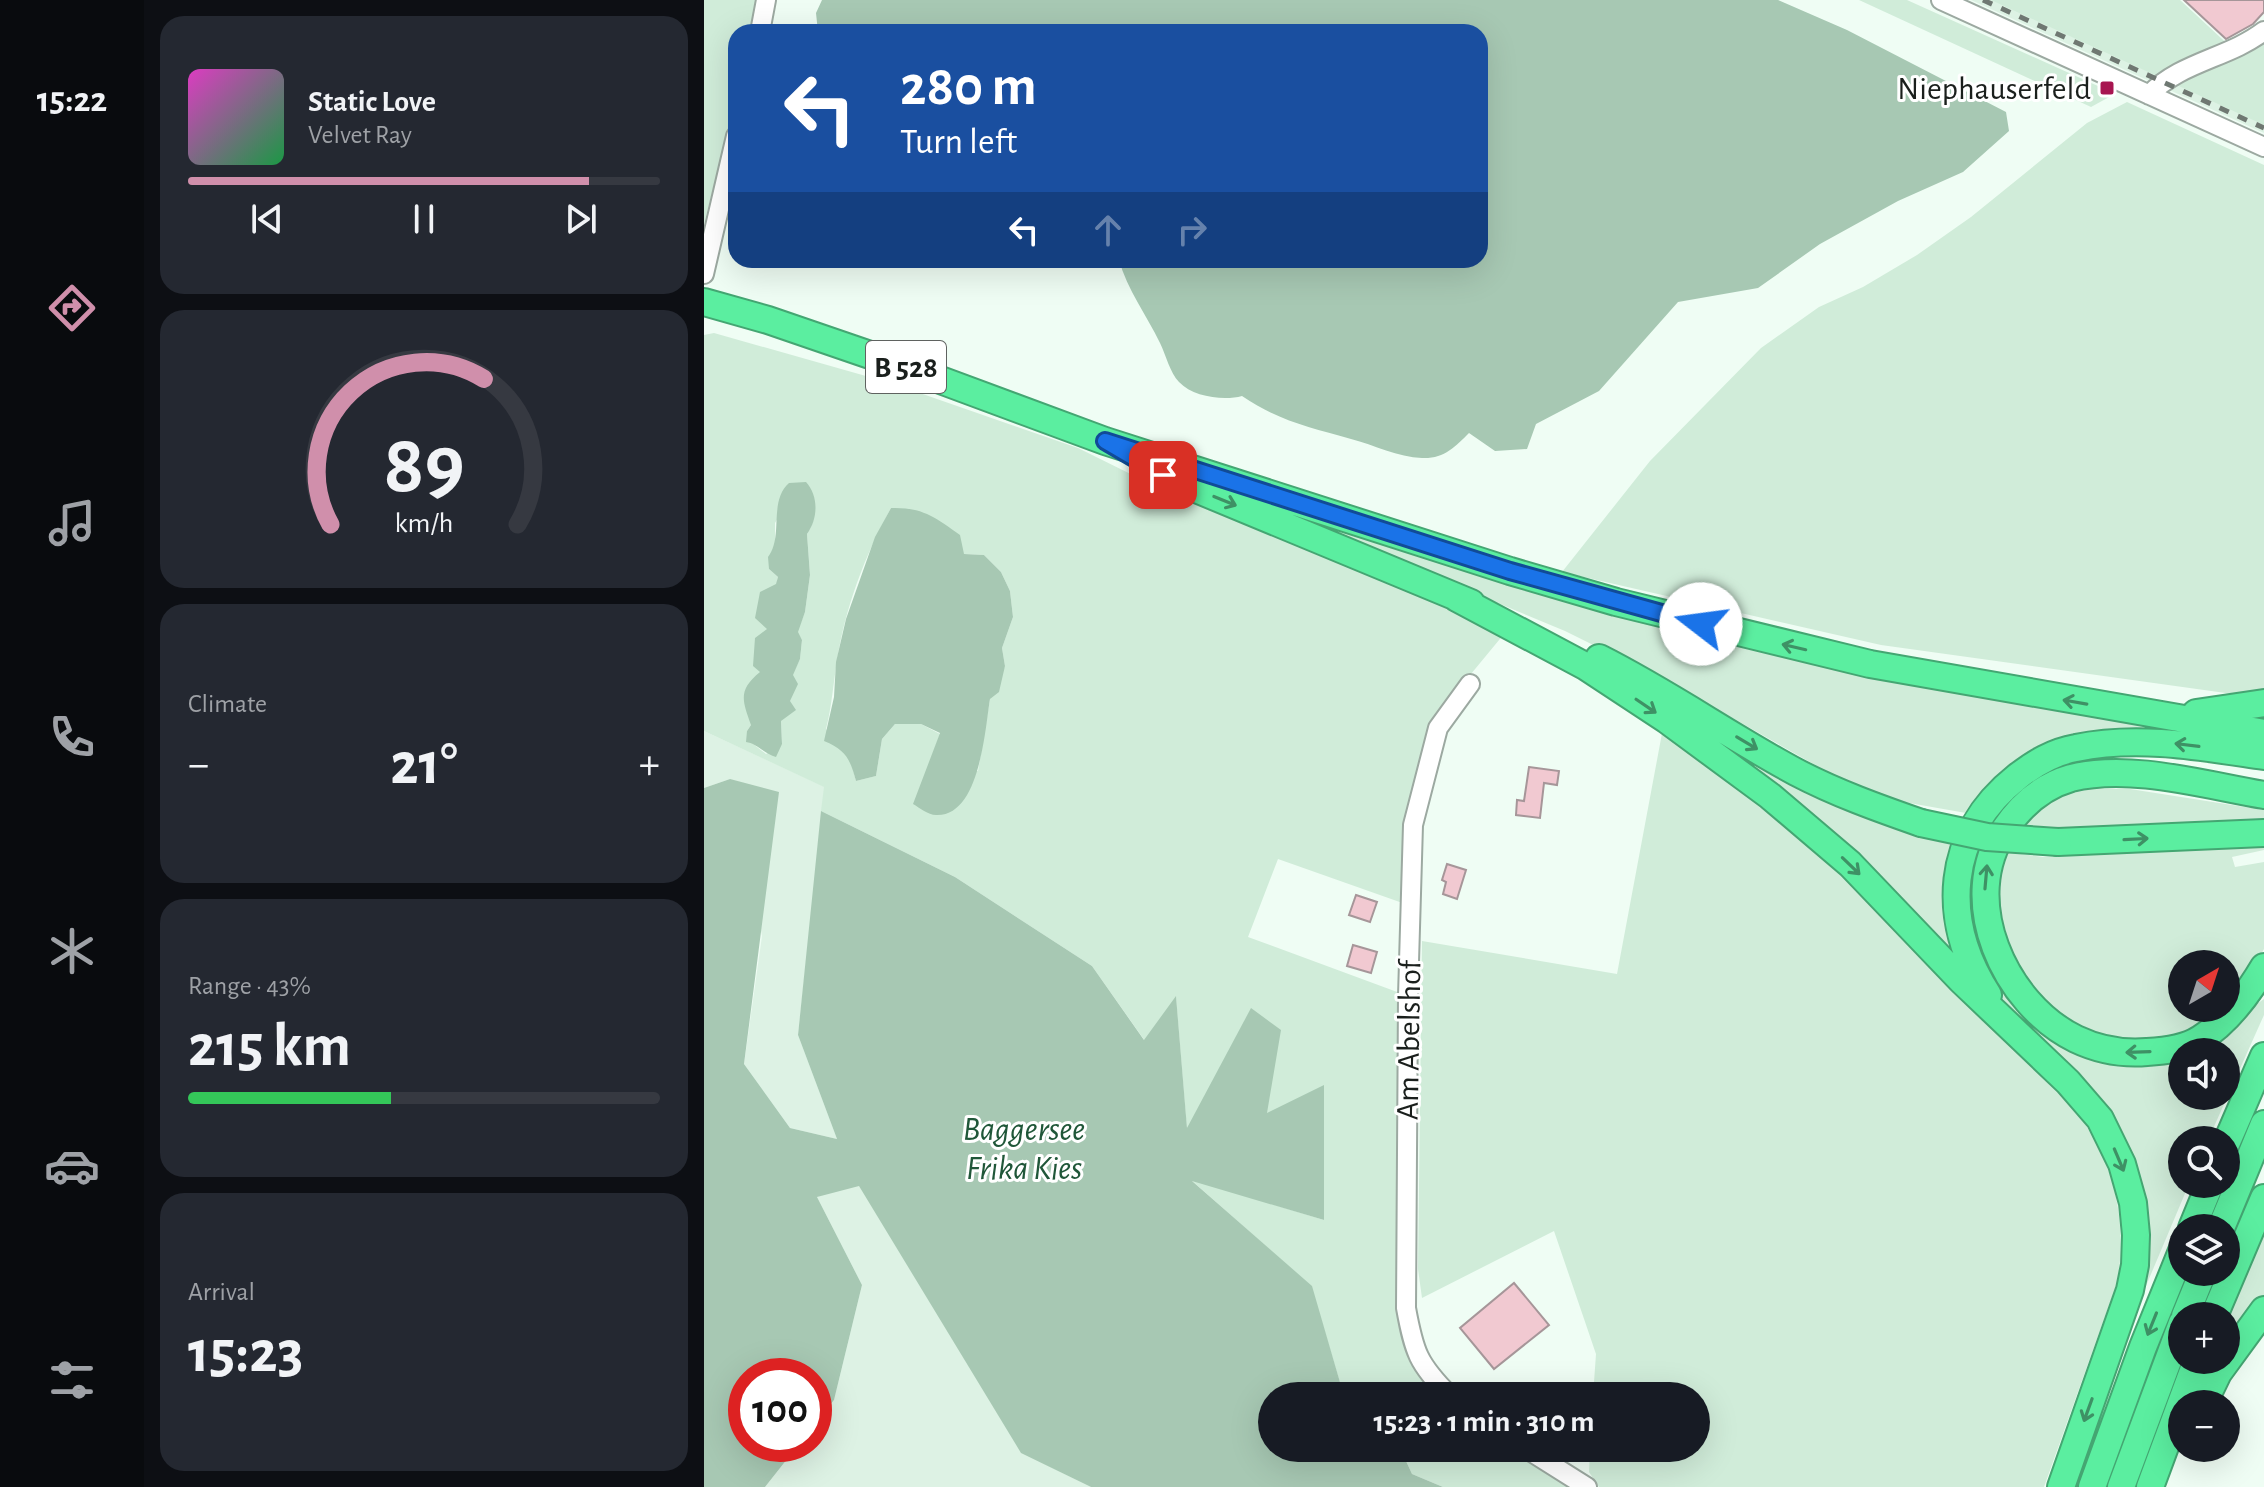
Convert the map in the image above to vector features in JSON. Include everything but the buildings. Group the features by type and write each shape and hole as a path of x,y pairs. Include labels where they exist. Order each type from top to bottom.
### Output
{"highway":[{"name":"B 528","path":"704,302 768,320 908,368 1105,441"},
{"path":"1105,441 1163,475 1565,641 1644,680 1794,771 1843,795 1921,823 1987,837 2058,842 2264,833"},
{"path":"1105,441 1616,602 1870,664 2264,733"},
{"path":"1457,598 1585,666 1667,720 1770,796 1850,864 1961,980 2068,1082 2100,1119 2122,1164 2133,1203 2135,1265 2130,1290 2061,1487"},
{"path":"2152,715 2219,711 2264,703"},
{"path":"2019,1035 1977,978 1963,940 1955,899 1960,856 1980,816 2005,787 2038,761 2074,748 2126,742 2179,743 2264,756"},
{"path":"2264,795 2127,773 2070,778 2029,800 1996,841 1986,867 1984,901 1989,932 2004,966 2024,995 2050,1023 2076,1039 2101,1048 2124,1053 2179,1048 2200,1039 2229,1015 2264,967"},
{"path":"2234,1126 2264,1056"},
{"path":"2227,1214 2264,1124"},
{"path":"2220,1302 2264,1198"},
{"path":"2092,1487 2168,1285"},
{"path":"2210,1390 2218,1373 2264,1310"},
{"path":"2121,1487 2168,1361"},
{"path":"2150,1487 2192,1374"},
{"path":"2165,1487 2176,1462"}],"street":[{"path":"762,24 766,0"},
{"path":"1941,0 2264,147"},
{"path":"2149,95 2172,76 2248,44 2264,31"},
{"path":"705,270 728,171"},
{"name":"Am Abelshof","path":"1435,1382 1414,1351 1406,1308 1408,981 1413,825 1438,728 1470,684"},
{"path":"1547,1462 1587,1487"}],"shaded area":[{"path":"704,0 757,0 752,24 728,24 728,130 704,224"},
{"path":"1859,0 1907,0 2109,91 2111,96 2091,107"},
{"path":"1971,0 1996,0 2264,121 2264,133"},
{"path":"1991,0 2180,0 2235,51 2264,36 2264,125"},
{"path":"2127,102 2264,165 2264,689 2247,696 1881,645 1562,572 1650,461 1761,348 1819,307 1863,287 1917,255 1971,217 2087,123"},
{"path":"714,333 894,384 1078,448 1171,494 1504,634 1466,680 1438,728 1413,825 1411,906 1278,859 1248,937 1408,996 1414,1351 1439,1382 1340,1382 1311,1286 1190,1179 1324,1220 1324,1086 1267,1114 1251,1009 1187,1130 1176,997 1145,1041 1092,966 955,877 821,811 824,787 704,731 704,335","holes":["806,483 813,522 807,534 810,575 805,612 797,632 802,640 800,659 792,675 790,701 781,721 782,744 766,754 752,743 747,731 751,725 778,577 769,569 775,548 775,523 798,484","891,508 964,554 984,555 1001,572 1010,591 1013,617 1002,648 1005,666 990,699 978,771 930,761 940,734 921,724 895,724 882,739 876,776 856,781 850,758 826,729 841,641 851,602 873,544"]},
{"path":"1250,500 1527,589 1829,665 1992,700 2264,744 2163,733 2005,771 1966,813 1898,801 1838,778 1676,686 1565,631"},
{"path":"1660,702 1960,841 1971,975"},
{"path":"1663,728 1772,813 1856,887 2062,1093 2092,1136 2112,1180 2120,1228 2120,1253 2118,1280 2044,1487 1599,1487 1589,1472 1589,1462 1710,1462 1710,1382 1594,1382 1596,1354 1554,1231 1422,1298 1418,1269 1422,941 1617,974"},
{"path":"704,731 825,787 798,1035 837,1139 790,1128 744,1064 762,936 730,779 704,788"},
{"path":"2076,788 2130,789 2264,810 2264,823 2058,829 2016,825 2029,811"},
{"path":"2264,843 2264,850 2232,857 2235,867 2264,862 2264,949 2240,986 2240,950 2168,950 2168,1022 2205,1022 2189,1034 2129,1045 2074,1029 2032,993 1993,916 1999,851 2043,857"},
{"path":"1972,847 1983,849 1977,907 2054,1033 2168,1052 2168,1110 2221,1110 2214,1126 2168,1126 2168,1198 2183,1198 2176,1214 2168,1214 2168,1234 2146,1286 2143,1284 2146,1214 2032,1033 2007,1005 1984,969 1964,908"},
{"path":"2264,999 2264,1015 2240,1069 2240,1038 2207,1038 2231,1022 2240,1022 2240,1016"},
{"path":"857,1182 1021,1452 1091,1487 765,1487 785,1462 832,1462 832,1402 862,1285 817,1197"},
{"path":"2264,1229 2264,1300 2240,1330 2240,1302 2234,1302"},
{"path":"1406,1462 1547,1462 1586,1487 1443,1487 1412,1474"}],"water":[{"path":"822,0 1778,0 1847,30 2006,112 2009,131 1963,172 1898,201 1820,244 1758,288 1678,302 1599,391 1536,424 1527,449 1495,451 1469,433 1443,454 1430,458 1413,457 1295,422 1269,412 1242,396 1209,396 1185,387 1173,374 1122,268 1488,268 1488,24 817,24 816,13"},
{"path":"806,482 816,508 807,534 810,575 805,612 798,632 802,640 800,659 793,675 798,684 790,701 796,710 781,721 782,744 776,757 746,742 751,725 744,696 748,684 760,672 753,666 755,638 767,629 755,618 760,592 776,584 778,577 769,569 768,557 775,539 779,500 789,483"},
{"path":"891,508 920,511 960,535 964,554 984,555 1001,572 1010,591 1013,617 1002,648 1005,666 999,692 990,699 978,769 962,802 951,812 936,815 913,804 940,733 921,724 895,724 882,739 876,776 856,781 846,756 824,741 846,619 875,537"},
{"name":"Baggersee Frika Kies","path":"730,779 779,792 744,1064 790,1128 837,1139 798,1035 821,811 955,877 1092,966 1144,1040 1176,996 1187,1128 1251,1008 1281,1030 1267,1113 1324,1085 1324,1220 1192,1181 1312,1286 1340,1382 1258,1382 1258,1462 1406,1462 1412,1474 1443,1487 1091,1487 1021,1453 859,1186 817,1197 862,1285 834,1400 832,1402 832,1358 728,1358 728,1462 785,1462 765,1487 704,1487 704,788"}],"railway":[{"path":"1983,0 2264,128"}],"place":[{"name":"Niephauserfeld","path":"2107,88"}],"route":[{"path":"1163,475 1105,441 1510,571 1701,624"}]}
